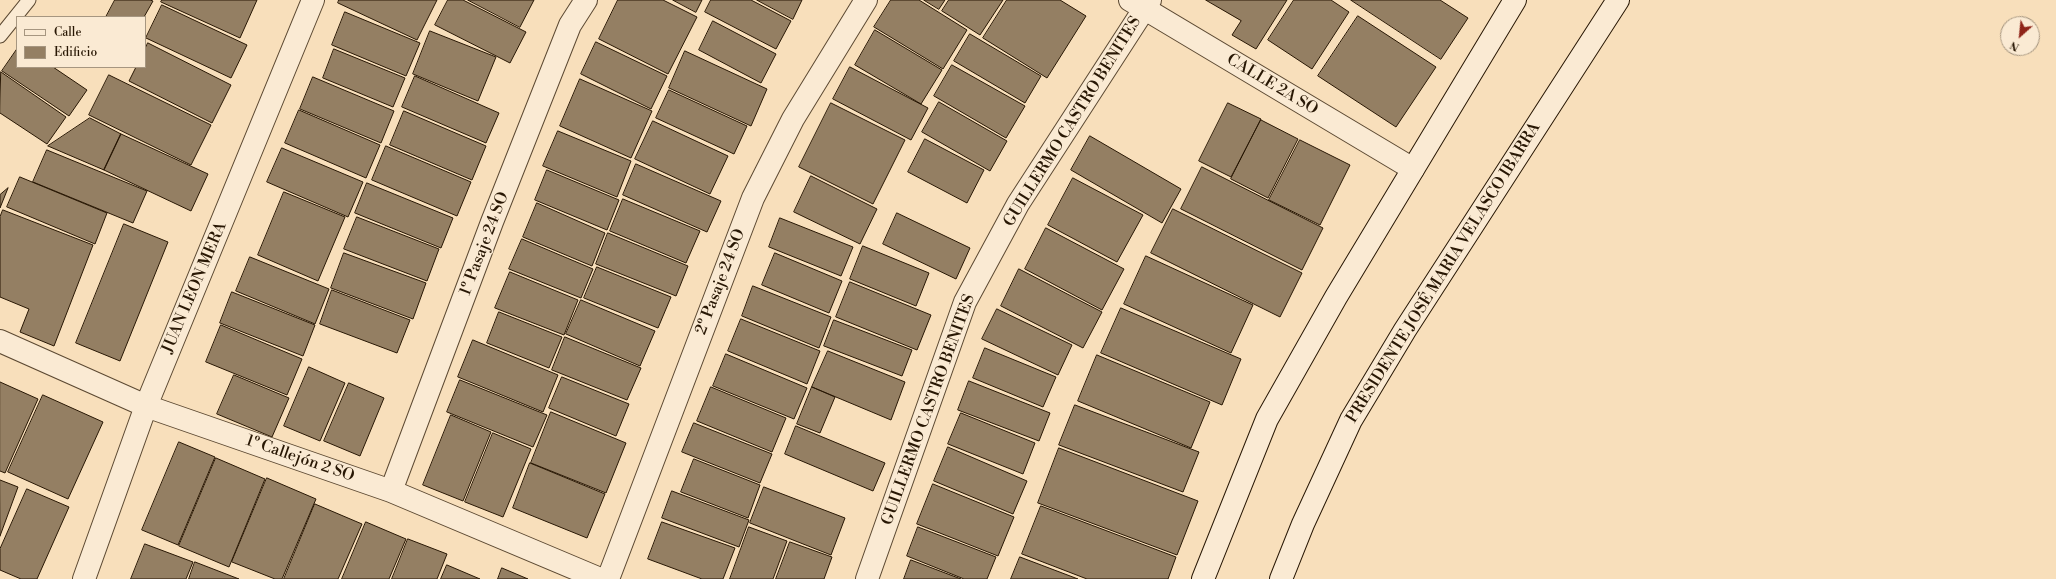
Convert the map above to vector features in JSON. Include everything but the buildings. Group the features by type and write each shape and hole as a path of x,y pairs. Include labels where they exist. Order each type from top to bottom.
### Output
{"street":[{"name":"JUAN LEON MERA","path":"84,579 146,406 313,0"},
{"name":"1º Pasaje 24 SO","path":"390,491 492,222 570,25 586,0"},
{"name":"2º Pasaje 24 SO","path":"608,579 753,198 793,119 866,0"},
{"path":"1203,579 1267,419 1329,309 1515,0"},
{"name":"PRESIDENTE JOSÉ MARIA VELASCO IBARRA","path":"1281,579 1303,524 1350,420 1405,330 1618,0"},
{"name":"CALLE 2A SO","path":"1142,3 1413,169"},
{"name":"GUILLERMO CASTRO BENITES","path":"867,579 966,302 1018,204 1142,3"},
{"name":"1º Callejón 2 SO","path":"0,342 146,406 390,491 600,579"}],"lane":[{"path":"16,16 29,0"},
{"path":"0,36 16,16"}]}
